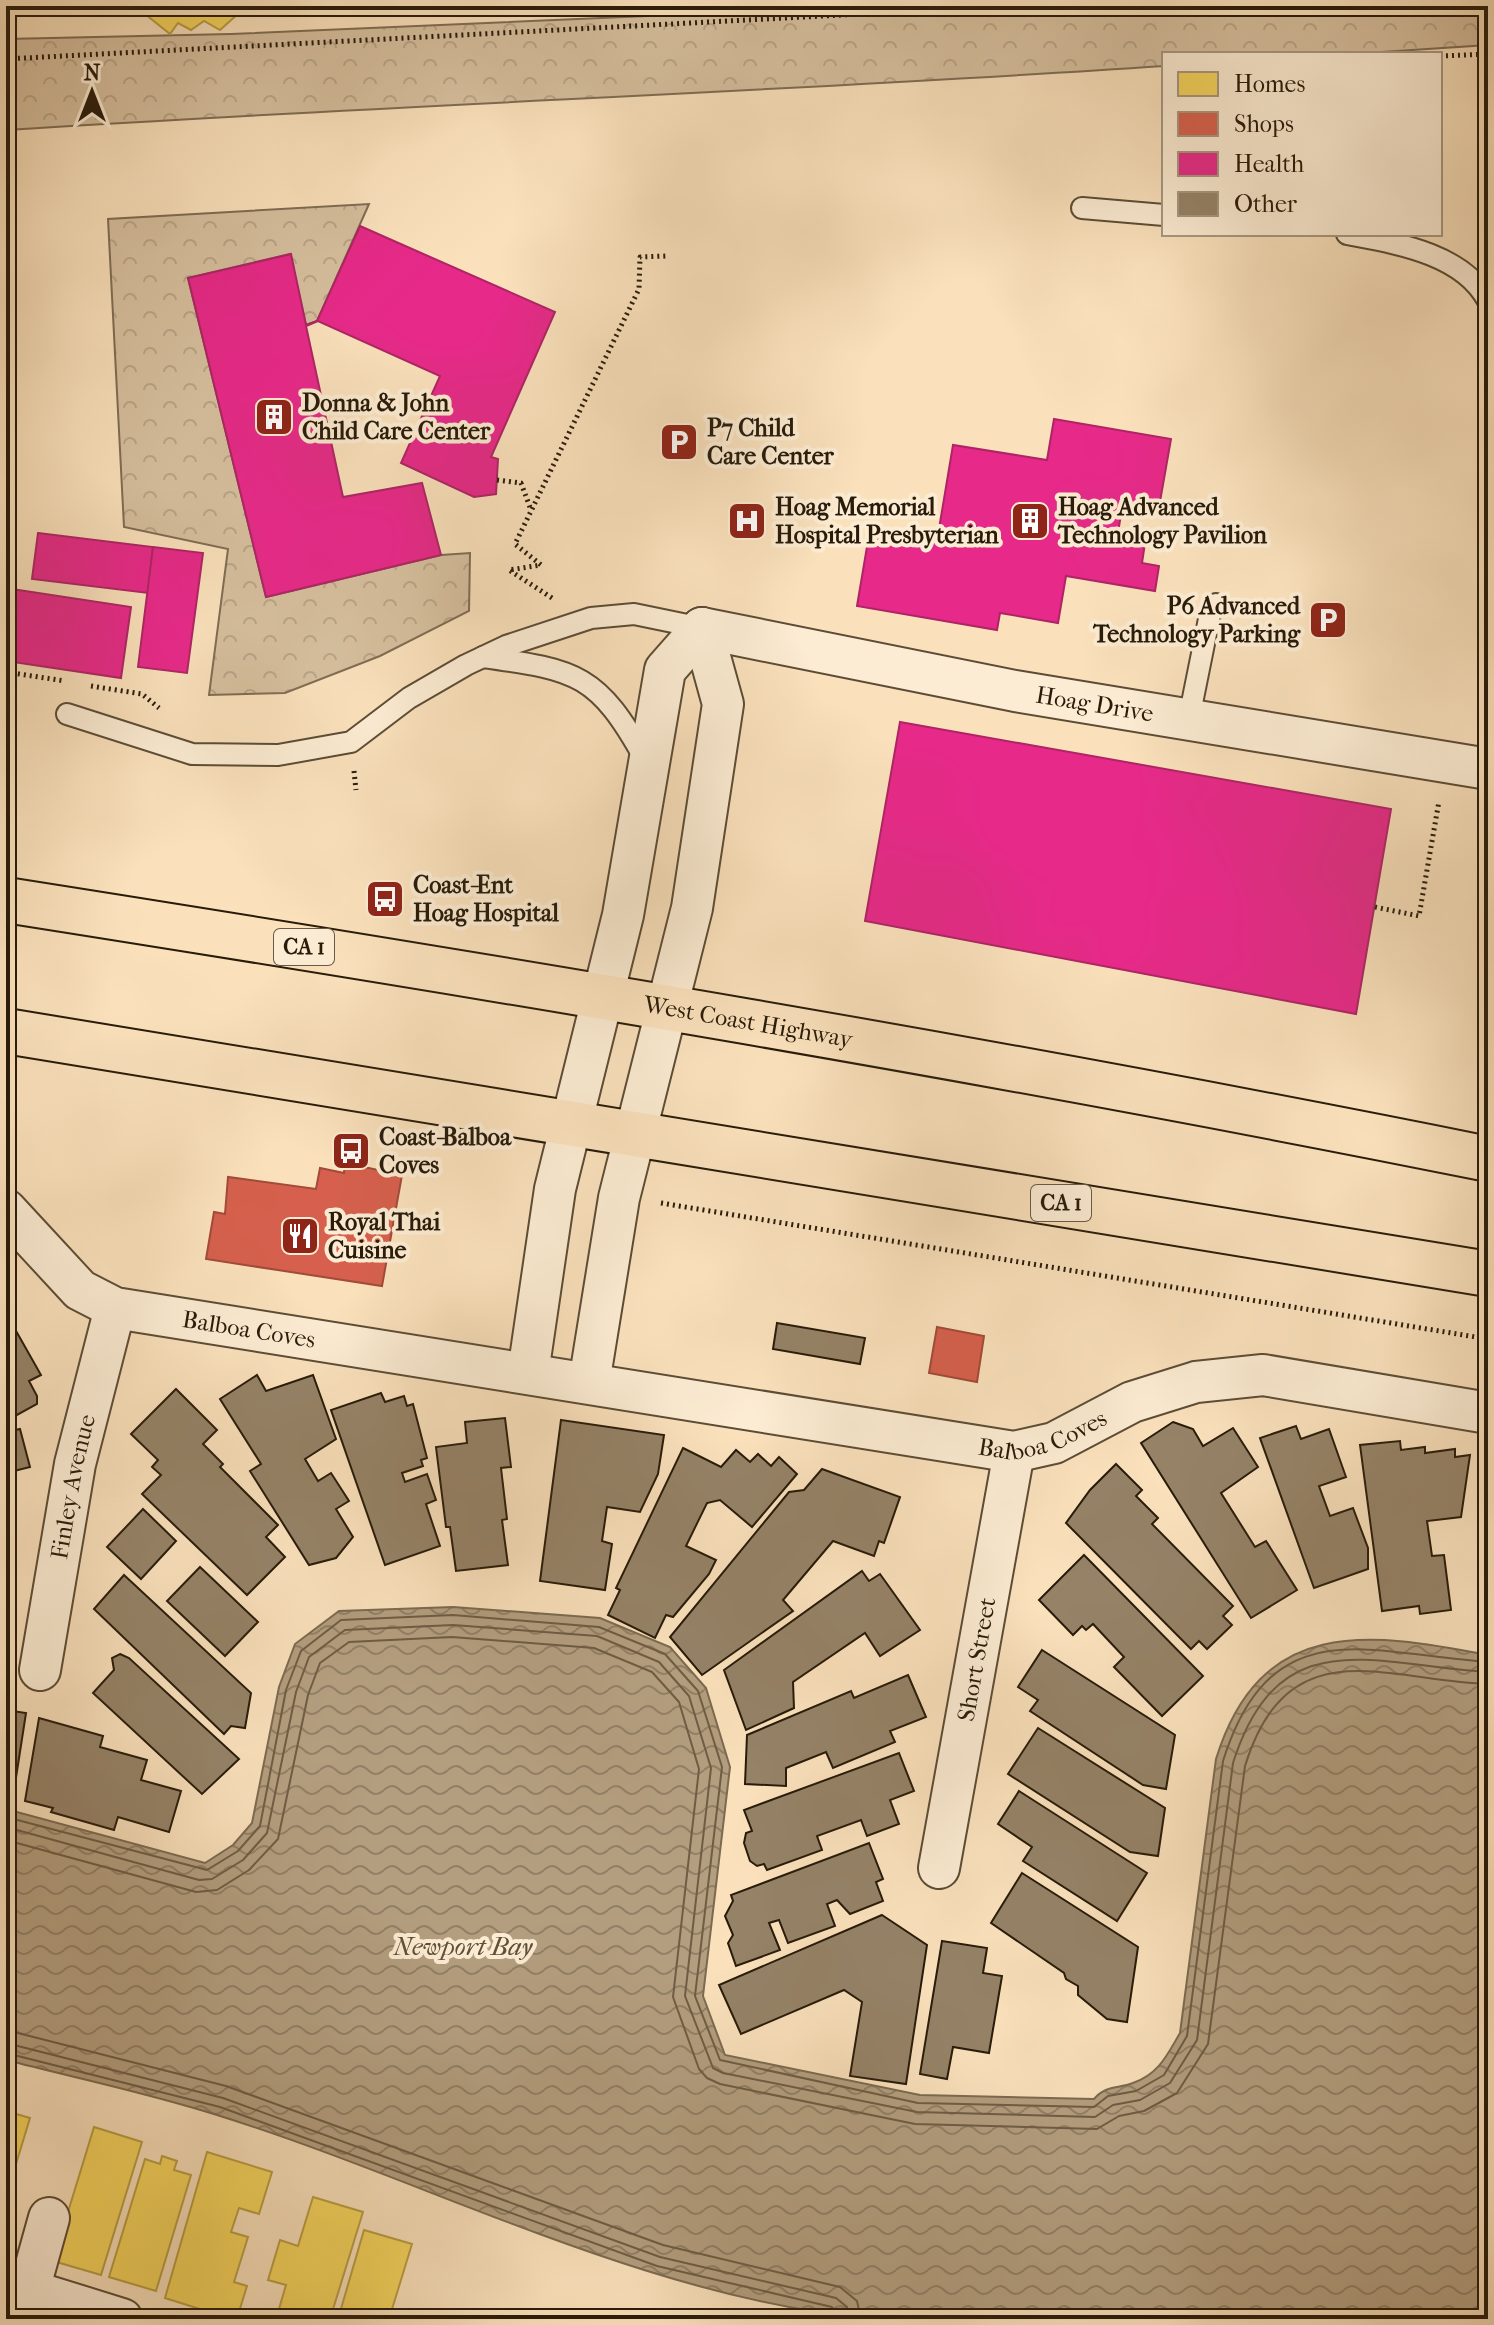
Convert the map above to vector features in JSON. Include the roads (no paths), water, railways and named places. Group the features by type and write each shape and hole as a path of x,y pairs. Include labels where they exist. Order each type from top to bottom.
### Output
{"highway":[{"name":"West Coast Highway","path":"6,900 667,1008 1244,1110 1488,1159"},
{"name":"CA 1","path":"6,1031 1488,1274"}],"street":[{"name":"Hoag Drive","path":"702,628 1015,691 1488,769"},
{"path":"528,1373 555,1189 623,915 665,670 702,628"},
{"path":"589,1383 619,1198 692,908 723,704 702,628"},
{"name":"Balboa Coves","path":"6,1210 80,1290 115,1308 1014,1452 1054,1443 1132,1402 1196,1382 1263,1375 1488,1413"},
{"name":"Finley Avenue","path":"40,1670 75,1464 115,1308"},
{"name":"Short Street","path":"939,1868 1014,1452"},
{"path":"49,2218 19,2298 122,2319"}],"lane":[{"path":"1082,208 1162,215"},
{"path":"1358,236 1404,244 1434,257 1461,272 1488,301"},
{"path":"1189,718 1211,609 1216,604"},
{"path":"67,714 192,754 278,755 351,742 409,698 483,657 591,618 634,614 702,628"},
{"path":"483,657 552,667 588,683 624,721 648,766"}],"water":[{"name":"Newport Bay","path":"453,1607 600,1618 670,1647 706,1688 730,1767 703,1996 725,2055 920,2095 1094,2099 1107,2089 1133,2083 1149,2074 1161,2063 1180,2033 1216,1759 1235,1713 1260,1679 1289,1657 1323,1645 1360,1640 1400,1641 1488,1655 1488,2319 870,2319 785,2306 702,2287 620,2262 217,2115 6,2060 6,1809 205,1863 233,1845 252,1823 279,1687 295,1644 339,1611"}],"place":[{"name":"Donna & John Child Care Center","path":"274,417"},
{"name":"P7 Child Care Center","path":"679,442"},
{"name":"Hoag Memorial Hospital Presbyterian","path":"747,521"},
{"name":"Hoag Advanced Technology Pavilion","path":"1030,521"},
{"name":"P6 Advanced Technology Parking","path":"1328,620"},
{"name":"Coast-Ent Hoag Hospital","path":"385,899"},
{"name":"Coast-Balboa Coves","path":"351,1151"},
{"name":"Royal Thai Cuisine","path":"300,1236"}]}
